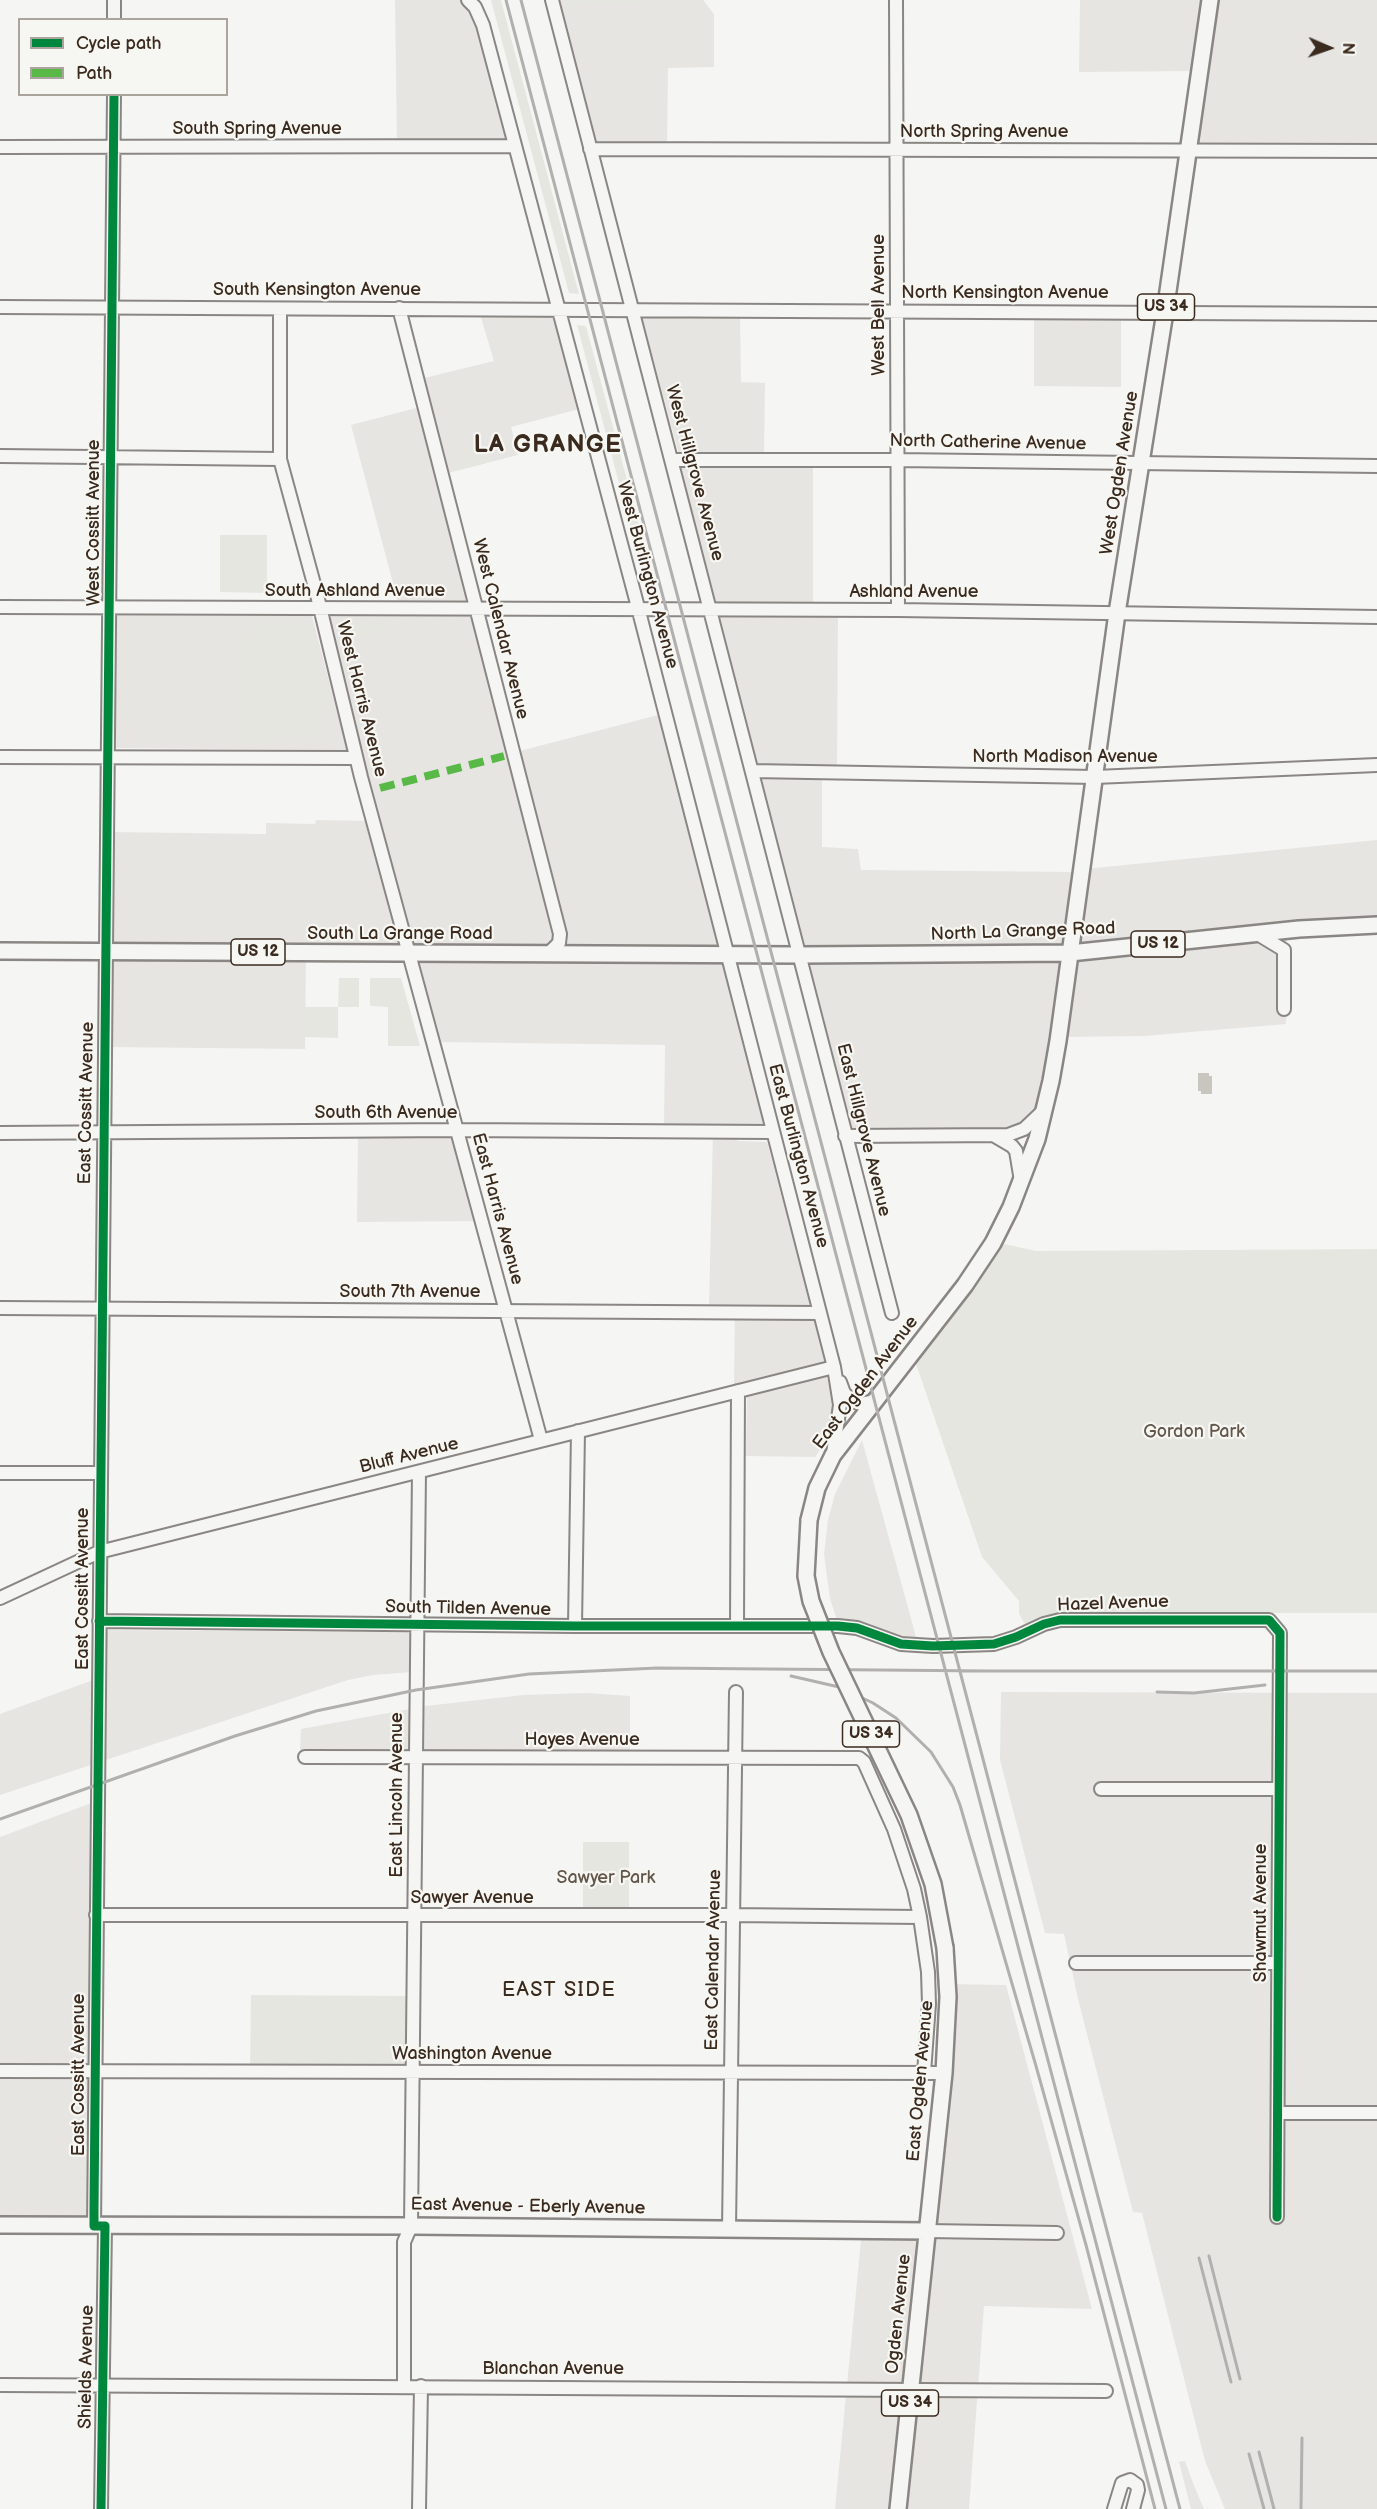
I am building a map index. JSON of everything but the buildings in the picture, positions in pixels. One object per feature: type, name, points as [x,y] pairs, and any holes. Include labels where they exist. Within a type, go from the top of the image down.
[{"type":"main road","name":"West Ogden Avenue","points":[[1070,953],[1117,613],[1165,312],[1210,0]]},
{"type":"main road","name":"US 12","points":[[1251,934],[1377,925]]},
{"type":"main road","name":"North La Grange Road","points":[[800,955],[1070,953],[1251,934]]},
{"type":"main road","name":"South La Grange Road","points":[[0,951],[800,955]]},
{"type":"main road","name":"East Ogden Avenue","points":[[927,2231],[945,2066],[947,1974],[940,1919],[933,1884],[909,1815],[831,1652],[811,1601],[806,1576],[808,1520],[817,1488],[833,1455],[943,1314],[983,1259],[1002,1226],[1022,1182],[1045,1109],[1056,1052],[1070,953]]},
{"type":"main road","name":"East Avenue - Eberly Avenue","points":[[0,2225],[927,2231]]},
{"type":"main road","name":"Ogden Avenue","points":[[898,2509],[927,2231]]},
{"type":"street","points":[[114,0],[114,18]]},
{"type":"street","name":"West Burlington Avenue","points":[[468,0],[475,7],[483,25],[639,610],[727,954]]},
{"type":"street","name":"West Hillgrove Avenue","points":[[552,0],[800,955]]},
{"type":"street","name":"West Bell Avenue","points":[[896,0],[898,610]]},
{"type":"street","name":"West Cossitt Avenue","points":[[105,952],[114,96]]},
{"type":"street","name":"South Spring Avenue","points":[[0,147],[514,146]]},
{"type":"street","name":"North Spring Avenue","points":[[590,149],[1377,151]]},
{"type":"street","name":"South Kensington Avenue","points":[[0,307],[633,310]]},
{"type":"street","name":"West Calendar Avenue","points":[[399,308],[560,934],[559,942],[548,954]]},
{"type":"street","name":"West Harris Avenue","points":[[280,309],[280,459],[320,609],[356,758],[411,953]]},
{"type":"street","name":"North Kensington Avenue","points":[[633,310],[1377,314]]},
{"type":"street","points":[[0,456],[280,459]]},
{"type":"street","name":"North Catherine Avenue","points":[[672,460],[1141,462],[1377,466]]},
{"type":"street","name":"South Ashland Avenue","points":[[0,607],[711,610]]},
{"type":"street","name":"Ashland Avenue","points":[[711,610],[1377,616]]},
{"type":"street","points":[[0,757],[356,758]]},
{"type":"street","name":"North Madison Avenue","points":[[752,771],[1095,777],[1377,765]]},
{"type":"street","points":[[1251,934],[1284,950],[1284,1009]]},
{"type":"street","name":"East Cossitt Avenue","points":[[99,2226],[95,2071],[105,952]]},
{"type":"street","name":"East Harris Avenue","points":[[411,953],[541,1440]]},
{"type":"street","name":"East Burlington Avenue","points":[[727,954],[834,1367],[840,1405],[833,1455]]},
{"type":"street","name":"East Hillgrove Avenue","points":[[800,955],[892,1313]]},
{"type":"street","points":[[845,1136],[993,1136],[1022,1130],[1045,1109]]},
{"type":"street","name":"South 6th Avenue","points":[[0,1133],[457,1130],[773,1132]]},
{"type":"street","points":[[993,1136],[1012,1146],[1016,1151],[1022,1182]]},
{"type":"street","name":"South 7th Avenue","points":[[0,1308],[820,1313]]},
{"type":"street","name":"East Burlington Avenue","points":[[834,1367],[844,1392],[852,1401],[861,1404],[874,1401]]},
{"type":"street","name":"Bluff Avenue","points":[[0,1598],[99,1552],[834,1367]]},
{"type":"street","points":[[737,1626],[738,1391]]},
{"type":"street","points":[[575,1626],[578,1431]]},
{"type":"street","name":"East Lincoln Avenue","points":[[404,2386],[404,2242],[411,2226],[419,1472]]},
{"type":"street","points":[[0,1473],[100,1473]]},
{"type":"street","name":"Hazel Avenue","points":[[838,1626],[857,1628],[900,1644],[933,1646],[994,1644],[1044,1624],[1069,1619],[1263,1619]]},
{"type":"street","name":"Shawmut Avenue","points":[[1263,1619],[1273,1622],[1280,1633],[1277,2217]]},
{"type":"street","name":"South Tilden Avenue","points":[[99,1621],[416,1625],[838,1626]]},
{"type":"street","name":"East Calendar Avenue","points":[[729,2229],[736,1692]]},
{"type":"street","name":"Hayes Avenue","points":[[305,1757],[859,1758],[864,1762],[894,1829],[914,1888],[920,1917]]},
{"type":"street","points":[[1101,1789],[1278,1789]]},
{"type":"street","name":"Sawyer Avenue","points":[[96,1915],[920,1917]]},
{"type":"street","points":[[920,1917],[928,1972],[929,2004],[924,2073]]},
{"type":"street","points":[[1076,1963],[1278,1963]]},
{"type":"street","name":"Washington Avenue","points":[[0,2071],[924,2073],[945,2066]]},
{"type":"street","points":[[1278,2113],[1377,2113]]},
{"type":"street","name":"Shields Avenue","points":[[99,2226],[102,2385],[101,2509]]},
{"type":"street","name":"East Avenue - Eberly Avenue","points":[[927,2231],[1057,2233]]},
{"type":"street","name":"Blanchan Avenue","points":[[0,2385],[1106,2391]]},
{"type":"street","points":[[419,2509],[421,2386]]},
{"type":"street","points":[[1114,2509],[1122,2483],[1131,2480],[1137,2485],[1138,2490],[1133,2509]]},
{"type":"shaded area","points":[[395,0],[465,0],[476,13],[512,145],[397,144]]},
{"type":"shaded area","points":[[559,0],[703,0],[714,14],[714,67],[668,68],[667,143],[595,142]]},
{"type":"shaded area","points":[[1080,0],[1205,0],[1195,71],[1079,72]]},
{"type":"shaded area","points":[[1212,0],[1377,0],[1377,148],[1192,147]]},
{"type":"shaded area","points":[[479,311],[556,312],[583,408],[511,427],[518,455],[444,474],[420,379],[494,361]]},
{"type":"shaded area","points":[[1034,313],[1121,314],[1121,387],[1034,386]]},
{"type":"shaded area","points":[[641,315],[740,315],[741,382],[765,383],[764,455],[679,454]]},
{"type":"shaded area","points":[[420,407],[472,606],[398,602],[351,425]]},
{"type":"shaded area","points":[[813,465],[813,603],[715,604],[678,466]]},
{"type":"shaded area","points":[[321,610],[474,612],[560,943],[548,953],[412,950]]},
{"type":"shaded area","points":[[838,612],[837,770],[755,769],[715,613]]},
{"type":"shaded area","points":[[115,615],[312,616],[347,750],[114,748]]},
{"type":"shaded area","points":[[662,714],[722,950],[567,950],[516,752]]},
{"type":"shaded area","points":[[760,775],[822,776],[822,847],[858,849],[861,870],[1079,872],[1065,951],[802,953]]},
{"type":"shaded area","points":[[316,820],[372,821],[407,951],[108,950],[110,832],[266,834],[266,823],[315,824]]},
{"type":"shaded area","points":[[1377,840],[1377,922],[1072,950],[1084,869]]},
{"type":"shaded area","points":[[1287,936],[1286,1024],[1144,1036],[1062,1037],[1072,956]]},
{"type":"shaded area","points":[[108,954],[306,955],[305,1049],[106,1047]]},
{"type":"shaded area","points":[[803,957],[1065,957],[1041,1110],[1008,1135],[848,1136]]},
{"type":"shaded area","points":[[415,958],[724,959],[769,1129],[664,1130],[665,1045],[437,1042]]},
{"type":"shaded area","points":[[1198,1073],[1209,1073],[1209,1076],[1212,1076],[1212,1094],[1201,1094],[1201,1091],[1198,1091]]},
{"type":"shaded area","points":[[358,1133],[455,1133],[480,1221],[357,1222]]},
{"type":"shaded area","points":[[713,1133],[737,1133],[737,1141],[767,1142],[836,1401],[834,1421],[828,1439],[815,1457],[746,1456],[747,1398],[734,1384],[735,1306],[709,1306]]},
{"type":"shaded area","points":[[862,1440],[918,1644],[867,1624],[837,1620],[830,1599],[824,1554],[828,1520],[835,1494]]},
{"type":"shaded area","points":[[105,1630],[412,1632],[412,1672],[373,1675],[348,1680],[0,1795],[0,1714],[104,1676]]},
{"type":"shaded area","points":[[1001,1692],[1377,1693],[1377,2509],[1225,2509],[1205,2461],[1142,2213],[1133,2212],[1078,1999],[1064,1934],[1045,1933],[1000,1760]]},
{"type":"shaded area","points":[[586,1693],[630,1696],[630,1752],[300,1750],[301,1729],[426,1706],[523,1695]]},
{"type":"shaded area","points":[[94,1802],[91,2229],[0,2229],[0,1837]]},
{"type":"shaded area","points":[[949,1984],[1006,1985],[1092,2309],[984,2306],[969,2509],[835,2509],[862,2230],[927,2230]]},
{"type":"shaded area","points":[[1185,2461],[1204,2509],[1191,2509],[1179,2462]]},
{"type":"green space","points":[[491,0],[501,0],[579,294],[569,293]]},
{"type":"green space","points":[[565,0],[646,0],[644,4],[566,5]]},
{"type":"green space","points":[[577,325],[586,326],[658,596],[649,596]]},
{"type":"green space","points":[[486,445],[490,462],[459,470],[454,454]]},
{"type":"green space","points":[[220,535],[267,535],[267,593],[220,592]]},
{"type":"green space","points":[[341,624],[392,624],[393,629],[346,641]]},
{"type":"green space","points":[[245,625],[309,625],[331,710],[324,712],[330,736],[280,736],[282,742],[242,743],[242,721],[233,721],[233,694],[237,694],[235,644],[245,644]]},
{"type":"green space","points":[[339,978],[359,978],[359,1007],[338,1007]]},
{"type":"green space","points":[[370,978],[401,978],[420,1046],[388,1046],[388,1007],[370,1006]]},
{"type":"green space","points":[[305,1007],[338,1007],[338,1038],[305,1037]]},
{"type":"green space","name":"Gordon Park","points":[[995,1242],[1036,1251],[1377,1249],[1377,1613],[1082,1613],[1056,1615],[1026,1626],[1019,1614],[1019,1601],[982,1557],[913,1355]]},
{"type":"green space","name":"Sawyer Park","points":[[583,1842],[629,1842],[629,1913],[583,1913]]},
{"type":"green space","points":[[251,1995],[412,1996],[411,2071],[250,2070]]},
{"type":"railway","points":[[506,0],[1166,2509]]},
{"type":"railway","points":[[521,0],[1180,2509]]},
{"type":"railway","points":[[0,1819],[235,1736],[316,1711],[416,1690],[529,1674],[657,1668],[1377,1671]]},
{"type":"railway","points":[[791,1676],[839,1687],[873,1703],[896,1718],[931,1752],[953,1787],[1036,2066],[1086,2245],[1155,2509]]},
{"type":"railway","points":[[1157,1692],[1194,1693],[1265,1685]]},
{"type":"railway","points":[[1209,2256],[1240,2379]]},
{"type":"railway","points":[[1199,2258],[1231,2382]]},
{"type":"railway","points":[[1301,2509],[1302,2438]]},
{"type":"railway","points":[[1259,2452],[1274,2509]]},
{"type":"railway","points":[[1249,2454],[1264,2509]]},
{"type":"marked path","points":[[380,788],[504,756]]},
{"type":"cycle path","points":[[101,2509],[105,2226],[94,2226],[94,2208],[114,96]]},
{"type":"cycle path","points":[[99,1621],[838,1626],[857,1628],[901,1644],[933,1646],[994,1644],[1060,1620],[1269,1620],[1280,1633],[1277,2217]]},
{"type":"district","name":"LA GRANGE","points":[[548,446]]},
{"type":"district","name":"EAST SIDE","points":[[559,1991]]}]
